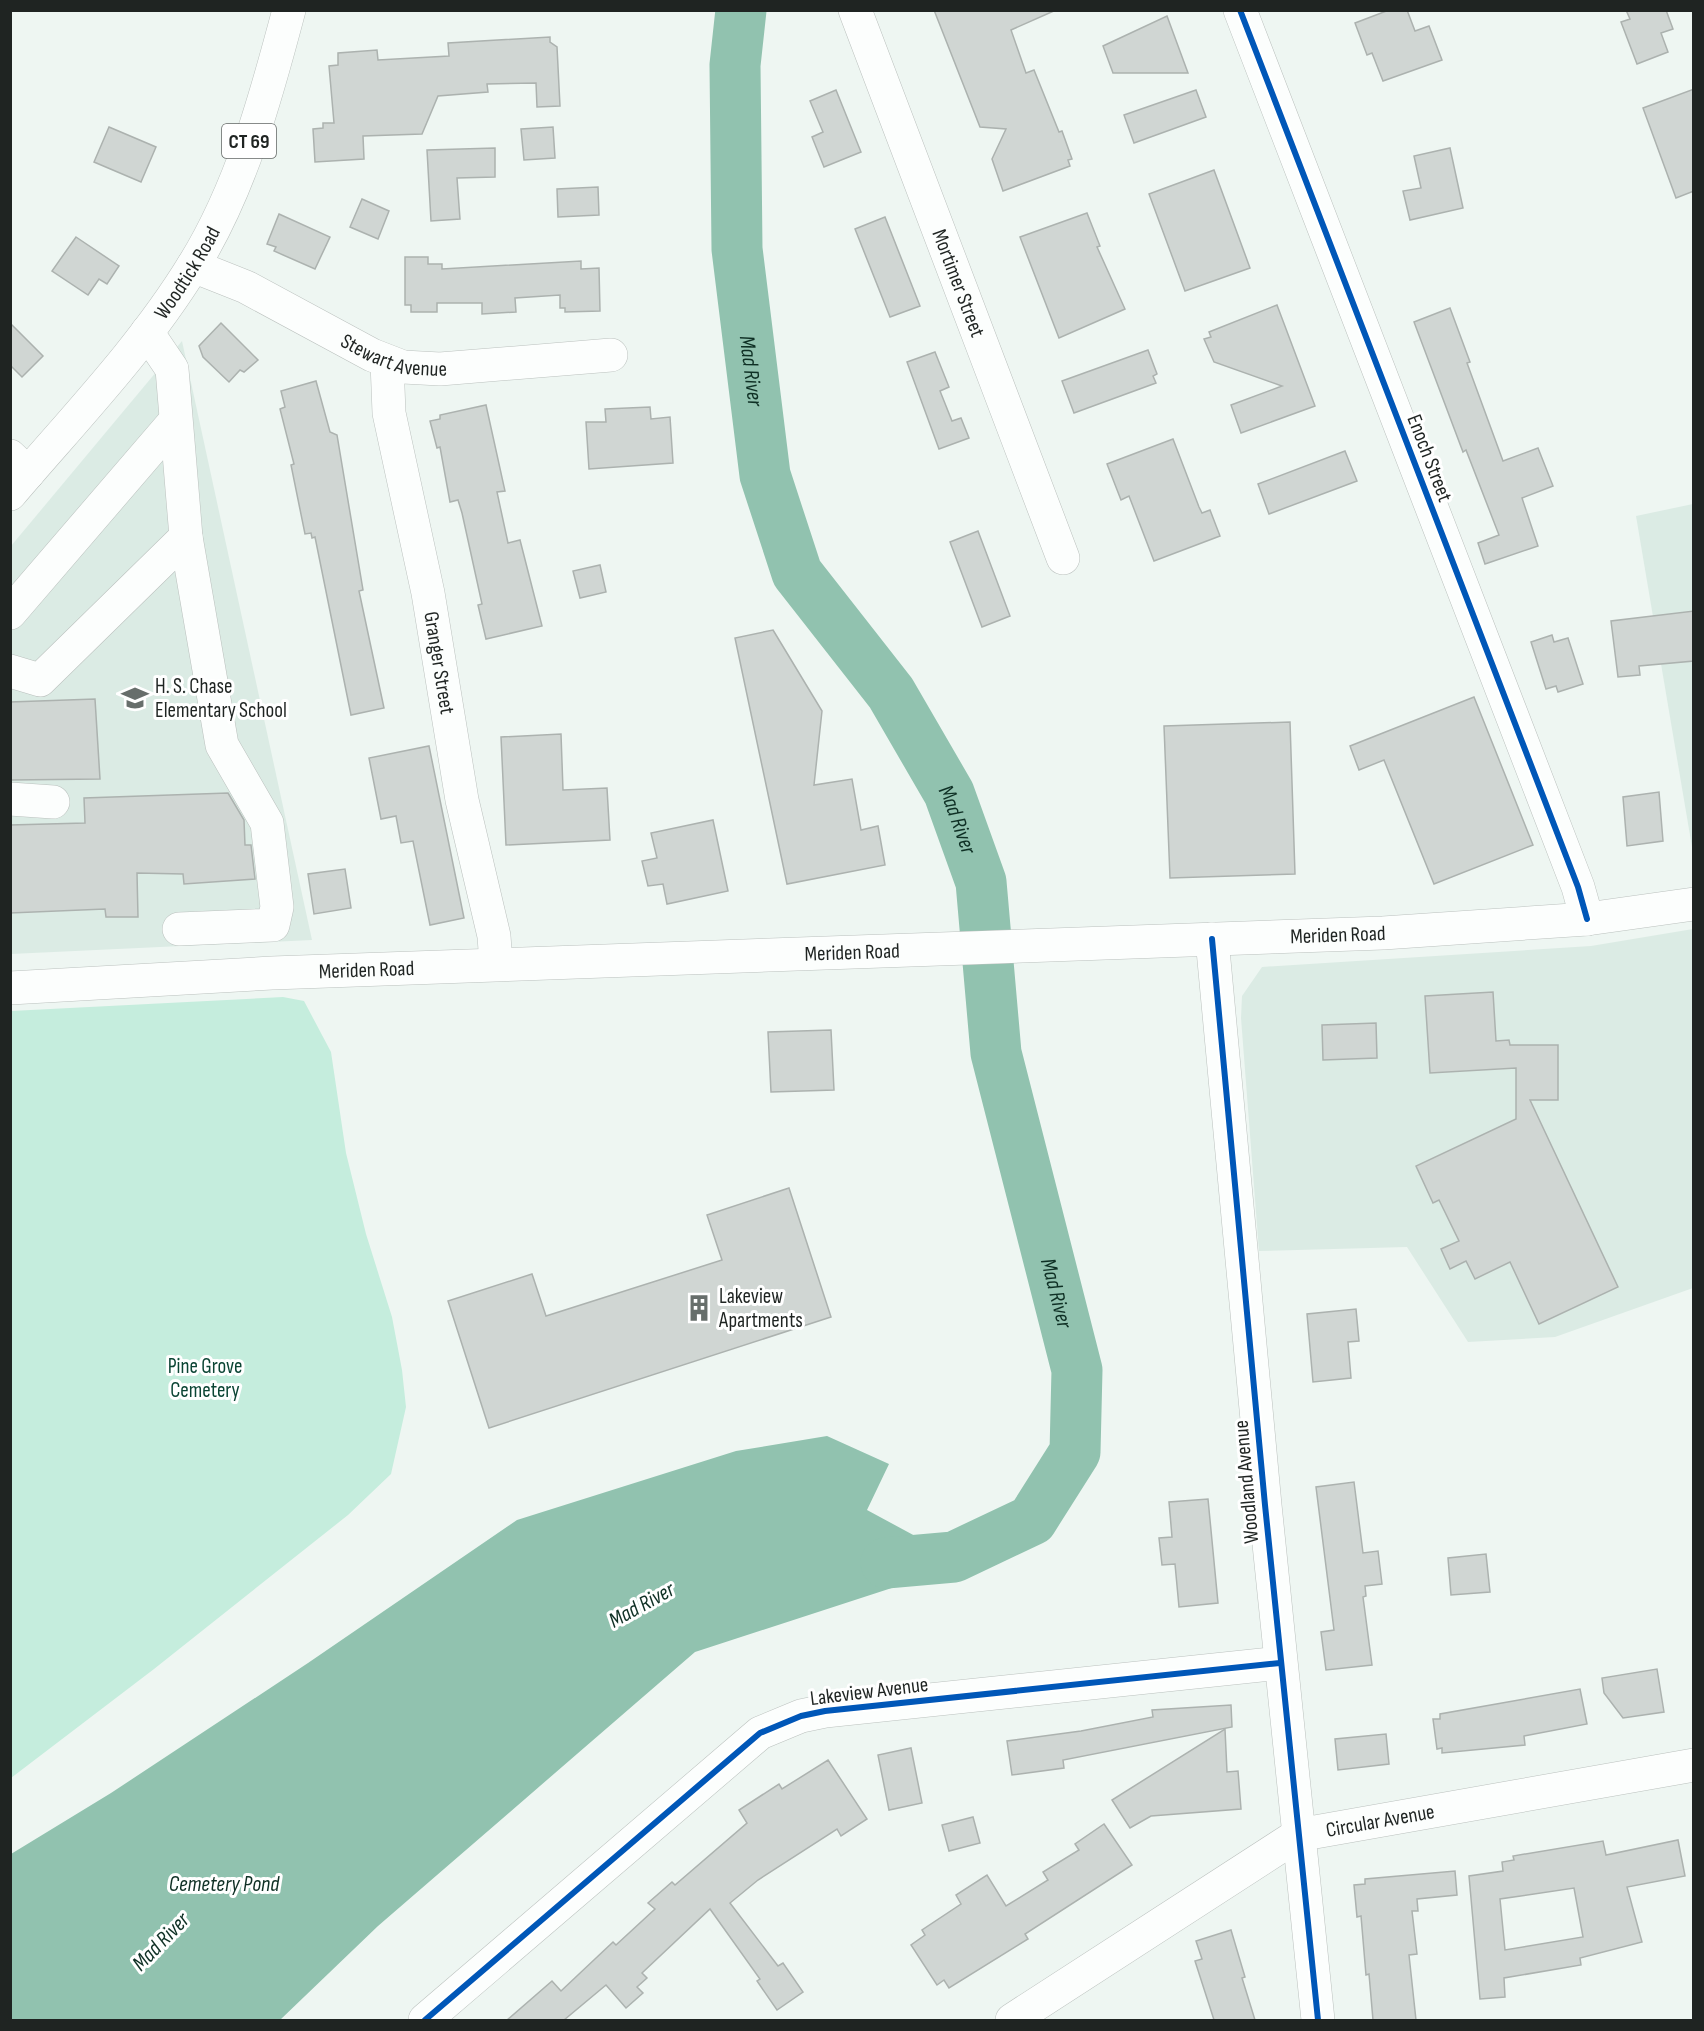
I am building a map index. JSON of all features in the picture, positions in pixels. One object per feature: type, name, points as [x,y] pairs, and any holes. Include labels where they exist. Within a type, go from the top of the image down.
[{"type":"street","name":"Woodtick Road","points":[[16,474],[147,332],[193,266],[238,174],[289,10]]},
{"type":"street","name":"Mortimer Street","points":[[855,10],[1063,558]]},
{"type":"street","name":"Enoch Street","points":[[1240,10],[1578,887],[1587,919]]},
{"type":"street","name":"Stewart Avenue","points":[[193,266],[246,287],[387,362],[403,367],[440,369],[611,355]]},
{"type":"street","points":[[147,332],[172,369],[186,537],[222,745],[267,823],[277,907],[273,925],[179,929]]},
{"type":"street","name":"Granger Street","points":[[387,362],[389,413],[428,593],[460,789],[492,928],[496,964]]},
{"type":"street","points":[[10,613],[175,421]]},
{"type":"street","points":[[10,671],[40,680],[186,537]]},
{"type":"street","points":[[10,799],[53,802]]},
{"type":"street","name":"Meriden Road","points":[[10,988],[496,964],[1436,930],[1587,919],[1694,904]]},
{"type":"street","name":"Woodland Avenue","points":[[1212,939],[1280,1662],[1318,2020]]},
{"type":"street","name":"Lakeview Avenue","points":[[425,2020],[760,1733],[776,1725],[825,1711],[1280,1662]]},
{"type":"street","name":"Circular Avenue","points":[[1012,2020],[1298,1835],[1694,1764]]},
{"type":"shaded area","name":"H. S. Chase Elementary School","points":[[182,341],[312,940],[11,954],[11,546]]},
{"type":"shaded area","points":[[1693,504],[1693,853],[1636,516]]},
{"type":"shaded area","points":[[1693,929],[1693,1288],[1555,1337],[1468,1342],[1407,1247],[1259,1251],[1241,1018],[1242,996],[1262,967],[1591,946]]},
{"type":"green space","name":"Pine Grove Cemetery","points":[[283,997],[304,1001],[331,1052],[346,1153],[366,1234],[392,1317],[406,1407],[391,1474],[348,1515],[154,1669],[11,1778],[11,1011]]},
{"type":"water","name":"Cemetery Pond","points":[[827,1436],[889,1464],[867,1510],[954,1557],[947,1570],[695,1652],[378,1926],[280,2020],[11,2020],[11,1854],[111,1793],[308,1663],[517,1520],[736,1451]]},
{"type":"building","points":[[934,10],[1056,10],[1011,30],[1026,73],[1034,70],[1059,132],[1062,131],[1072,159],[1068,160],[1070,166],[1003,191],[992,159],[1006,129],[980,127]]},
{"type":"building","points":[[1389,10],[1407,10],[1415,31],[1429,26],[1442,60],[1383,81],[1372,53],[1367,55],[1355,23]]},
{"type":"building","points":[[1626,10],[1666,10],[1673,29],[1661,33],[1668,52],[1637,64],[1621,22],[1630,19]]},
{"type":"building","points":[[1167,16],[1188,73],[1113,73],[1103,46]]},
{"type":"building","points":[[550,37],[550,42],[557,47],[560,106],[537,107],[536,83],[487,84],[488,92],[438,96],[422,134],[363,136],[364,159],[315,162],[313,129],[323,128],[323,123],[334,123],[329,66],[338,65],[338,53],[377,50],[378,60],[449,56],[448,43]]},
{"type":"building","points":[[1694,89],[1694,191],[1676,198],[1643,108]]},
{"type":"building","points":[[836,90],[861,152],[824,167],[812,137],[823,132],[810,101]]},
{"type":"building","points":[[1196,90],[1206,117],[1134,143],[1124,115]]},
{"type":"building","points":[[109,127],[156,147],[141,182],[94,162]]},
{"type":"building","points":[[553,127],[555,158],[524,160],[521,129]]},
{"type":"building","points":[[495,148],[495,177],[457,178],[460,219],[431,221],[427,150]]},
{"type":"building","points":[[1450,148],[1463,208],[1410,220],[1403,191],[1421,188],[1414,156]]},
{"type":"building","points":[[1214,170],[1250,268],[1185,291],[1149,194]]},
{"type":"building","points":[[598,187],[599,215],[558,217],[557,189]]},
{"type":"building","points":[[362,199],[389,211],[378,239],[350,227]]},
{"type":"building","points":[[1087,213],[1100,246],[1097,247],[1125,309],[1059,338],[1020,237]]},
{"type":"building","points":[[279,214],[330,237],[315,269],[274,251],[276,247],[267,244]]},
{"type":"building","points":[[885,217],[920,306],[890,317],[855,229]]},
{"type":"building","points":[[76,237],[119,266],[107,284],[99,279],[88,295],[52,271]]},
{"type":"building","points":[[405,257],[428,257],[428,264],[442,264],[442,269],[581,261],[581,269],[599,268],[600,311],[565,312],[565,308],[560,308],[560,295],[515,298],[516,312],[482,314],[482,303],[437,303],[437,312],[411,312],[411,305],[405,305]]},
{"type":"building","points":[[1277,305],[1315,406],[1241,433],[1231,405],[1282,386],[1214,362],[1204,339],[1211,337],[1209,332]]},
{"type":"building","points":[[1450,308],[1470,362],[1467,363],[1503,461],[1538,448],[1553,486],[1522,498],[1538,546],[1485,564],[1478,543],[1499,535],[1466,450],[1463,452],[1414,322]]},
{"type":"building","points":[[10,323],[43,356],[22,377],[10,365]]},
{"type":"building","points":[[221,323],[258,360],[244,372],[240,370],[229,382],[203,357],[199,346]]},
{"type":"building","points":[[1148,350],[1157,374],[1153,376],[1156,383],[1074,413],[1062,381]]},
{"type":"building","points":[[935,352],[949,387],[940,391],[952,421],[961,418],[969,438],[939,449],[907,362]]},
{"type":"building","points":[[316,381],[330,432],[337,435],[363,590],[359,591],[384,708],[351,715],[315,537],[312,538],[311,533],[305,534],[291,465],[294,464],[280,409],[285,407],[281,391]]},
{"type":"building","points":[[486,405],[505,491],[497,492],[508,543],[520,540],[542,626],[486,639],[478,605],[482,604],[462,513],[458,500],[450,502],[440,447],[437,448],[430,421],[440,419],[440,415]]},
{"type":"building","points":[[650,407],[651,419],[670,417],[673,463],[589,469],[586,422],[606,422],[605,409]]},
{"type":"building","points":[[1173,439],[1199,507],[1202,513],[1210,510],[1220,536],[1154,561],[1129,496],[1121,500],[1107,464]]},
{"type":"building","points":[[1345,451],[1357,481],[1269,514],[1258,484]]},
{"type":"building","points":[[978,531],[1010,616],[982,627],[950,542]]},
{"type":"building","points":[[600,565],[606,592],[580,598],[573,571]]},
{"type":"building","points":[[1694,611],[1694,661],[1639,666],[1640,675],[1618,677],[1611,621]]},
{"type":"building","points":[[773,630],[822,711],[814,785],[852,779],[861,830],[878,826],[885,865],[787,884],[735,638]]},
{"type":"building","points":[[1552,635],[1554,642],[1568,638],[1583,684],[1558,692],[1556,686],[1546,689],[1531,642]]},
{"type":"building","points":[[1474,697],[1533,845],[1434,884],[1384,760],[1359,770],[1350,746]]},
{"type":"building","points":[[95,699],[100,779],[10,780],[10,702]]},
{"type":"building","points":[[1290,722],[1295,874],[1170,878],[1164,726]]},
{"type":"building","points":[[561,734],[563,790],[607,788],[610,840],[506,845],[501,737]]},
{"type":"building","points":[[429,746],[464,918],[430,925],[413,841],[401,843],[396,816],[381,819],[369,758]]},
{"type":"building","points":[[1659,792],[1663,841],[1627,846],[1623,797]]},
{"type":"building","points":[[228,793],[244,820],[245,845],[251,845],[255,879],[184,884],[183,874],[137,873],[138,917],[106,917],[105,909],[10,913],[10,825],[85,823],[84,798]]},
{"type":"building","points":[[713,820],[728,891],[667,904],[663,884],[648,886],[642,861],[657,858],[651,833]]},
{"type":"building","points":[[345,869],[351,908],[314,914],[308,874]]},
{"type":"building","points":[[1493,992],[1496,1041],[1509,1040],[1510,1045],[1558,1045],[1558,1100],[1530,1100],[1618,1287],[1539,1324],[1510,1262],[1475,1279],[1466,1261],[1450,1269],[1441,1249],[1459,1241],[1439,1200],[1433,1203],[1416,1166],[1516,1119],[1516,1068],[1430,1073],[1425,996]]},
{"type":"building","points":[[1376,1023],[1377,1058],[1323,1060],[1322,1025]]},
{"type":"building","points":[[831,1030],[834,1090],[771,1092],[768,1032]]},
{"type":"building","name":"Lakeview Apartments","points":[[789,1188],[831,1317],[489,1428],[448,1301],[532,1274],[546,1316],[722,1260],[707,1215]]},
{"type":"building","points":[[1356,1309],[1359,1341],[1348,1342],[1351,1378],[1313,1382],[1307,1314]]},
{"type":"building","points":[[1354,1482],[1363,1553],[1378,1551],[1382,1584],[1365,1586],[1366,1596],[1363,1597],[1372,1665],[1326,1670],[1321,1632],[1334,1630],[1316,1487]]},
{"type":"building","points":[[1208,1499],[1218,1603],[1179,1607],[1175,1564],[1162,1565],[1159,1538],[1172,1537],[1169,1502]]},
{"type":"building","points":[[1486,1554],[1490,1592],[1451,1595],[1448,1558]]},
{"type":"building","points":[[1657,1669],[1664,1712],[1623,1718],[1604,1693],[1602,1678]]},
{"type":"building","points":[[1580,1689],[1587,1724],[1524,1736],[1525,1745],[1442,1753],[1442,1748],[1437,1749],[1433,1719],[1440,1719],[1440,1714]]},
{"type":"building","points":[[1231,1705],[1232,1727],[1063,1760],[1064,1768],[1012,1775],[1007,1741],[1081,1731],[1153,1717],[1152,1710]]},
{"type":"building","points":[[1225,1729],[1227,1772],[1238,1771],[1241,1809],[1151,1816],[1130,1828],[1112,1800]]},
{"type":"building","points":[[1386,1734],[1389,1764],[1338,1770],[1335,1739]]},
{"type":"building","points":[[911,1748],[922,1803],[889,1810],[878,1755]]},
{"type":"building","points":[[828,1760],[867,1819],[841,1836],[837,1829],[758,1880],[730,1903],[778,1966],[783,1963],[803,1992],[777,2010],[757,1981],[760,1979],[710,1909],[642,1973],[647,1978],[637,1987],[643,1993],[626,2008],[606,1985],[564,2020],[507,2020],[552,1981],[561,1991],[613,1942],[616,1945],[655,1909],[648,1903],[672,1882],[675,1885],[747,1823],[739,1810],[779,1784],[782,1789]]},
{"type":"building","points":[[973,1817],[980,1843],[949,1851],[942,1825]]},
{"type":"building","points":[[1104,1824],[1132,1865],[1025,1934],[1028,1939],[949,1988],[944,1980],[937,1985],[911,1945],[925,1935],[922,1930],[961,1904],[956,1895],[987,1875],[1006,1906],[1048,1880],[1043,1872],[1079,1850],[1075,1844]]},
{"type":"building","points":[[1678,1840],[1685,1876],[1627,1887],[1642,1942],[1580,1958],[1581,1965],[1504,1978],[1505,1997],[1480,1999],[1469,1876],[1503,1871],[1502,1862],[1514,1860],[1513,1856],[1603,1841],[1606,1855]],"holes":[[[1574,1888],[1583,1937],[1505,1950],[1500,1899]]]},
{"type":"building","points":[[1455,1871],[1457,1895],[1417,1899],[1418,1911],[1412,1911],[1417,1954],[1409,1955],[1416,2020],[1373,2020],[1361,1916],[1357,1917],[1354,1885],[1365,1884],[1365,1879]]},
{"type":"building","points":[[1231,1930],[1255,2020],[1214,2020],[1195,1961],[1202,1959],[1196,1941]]},
{"type":"waterway","name":"Mad River","points":[[741,10],[735,65],[737,249],[765,475],[797,573],[891,693],[949,793],[981,882],[996,1053],[1077,1370],[1075,1452],[1032,1520],[954,1557],[886,1563]]},
{"type":"cycle path","points":[[1240,10],[1578,887],[1587,919]]},
{"type":"cycle path","points":[[1212,939],[1265,1505],[1318,2020]]},
{"type":"cycle path","points":[[425,2020],[760,1733],[801,1716],[825,1711],[1280,1663]]},
{"type":"place","name":"H. S. Chase Elementary School","points":[[135,698]]},
{"type":"place","name":"Lakeview Apartments","points":[[699,1308]]}]
